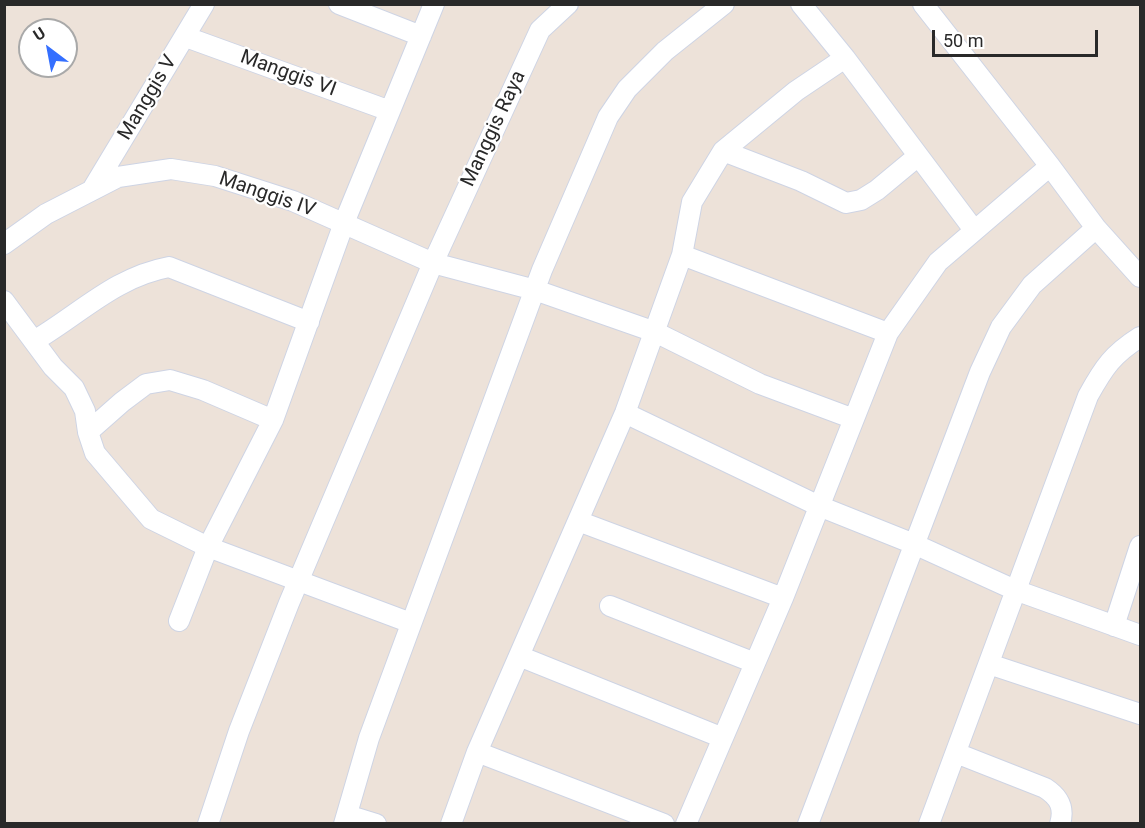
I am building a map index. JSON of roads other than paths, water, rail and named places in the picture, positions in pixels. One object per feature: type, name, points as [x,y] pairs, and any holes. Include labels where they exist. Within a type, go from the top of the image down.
[{"type":"street","name":"Manggis V","points":[[91,191],[204,4]]},
{"type":"street","points":[[339,4],[421,36]]},
{"type":"street","points":[[179,621],[208,548],[273,420],[344,223],[434,4]]},
{"type":"street","name":"Manggis Raya","points":[[208,824],[239,731],[299,581],[433,263],[540,30],[568,4]]},
{"type":"street","points":[[376,824],[345,819],[369,738],[535,290],[608,117],[627,89],[665,51],[724,4]]},
{"type":"street","points":[[801,4],[845,58],[974,230]]},
{"type":"street","points":[[923,4],[1096,228],[1140,278]]},
{"type":"street","name":"Manggis VI","points":[[186,37],[390,111]]},
{"type":"street","points":[[451,824],[477,752],[625,413],[682,255],[692,202],[723,151],[796,91],[845,58]]},
{"type":"street","points":[[723,151],[801,181],[846,203],[861,200],[918,156]]},
{"type":"street","points":[[686,824],[783,598],[888,333],[938,262],[1050,166]]},
{"type":"street","name":"Manggis IV","points":[[4,244],[46,214],[118,177],[171,169],[214,176],[293,201],[433,263],[535,290],[655,332],[760,384],[854,419]]},
{"type":"street","points":[[808,824],[980,372],[1001,327],[1032,285],[1096,228]]},
{"type":"street","points":[[682,255],[888,333]]},
{"type":"street","points":[[34,341],[117,284],[147,271],[169,267],[309,322]]},
{"type":"street","points":[[4,301],[53,367],[74,388],[85,411],[88,432],[95,453],[151,519],[208,548],[411,623]]},
{"type":"street","points":[[930,824],[1015,590],[1089,396],[1109,362],[1121,349],[1140,337]]},
{"type":"street","points":[[88,432],[146,384],[170,380],[203,390],[273,420]]},
{"type":"street","points":[[625,413],[819,506],[914,544],[1015,590],[1140,634]]},
{"type":"street","points":[[578,521],[783,598]]},
{"type":"street","points":[[1114,626],[1140,546]]},
{"type":"street","points":[[610,606],[755,663]]},
{"type":"street","points":[[519,656],[723,738]]},
{"type":"street","points":[[989,664],[1140,714]]},
{"type":"street","points":[[477,752],[664,824]]},
{"type":"street","points":[[956,753],[1045,788],[1061,803],[1060,824]]}]
